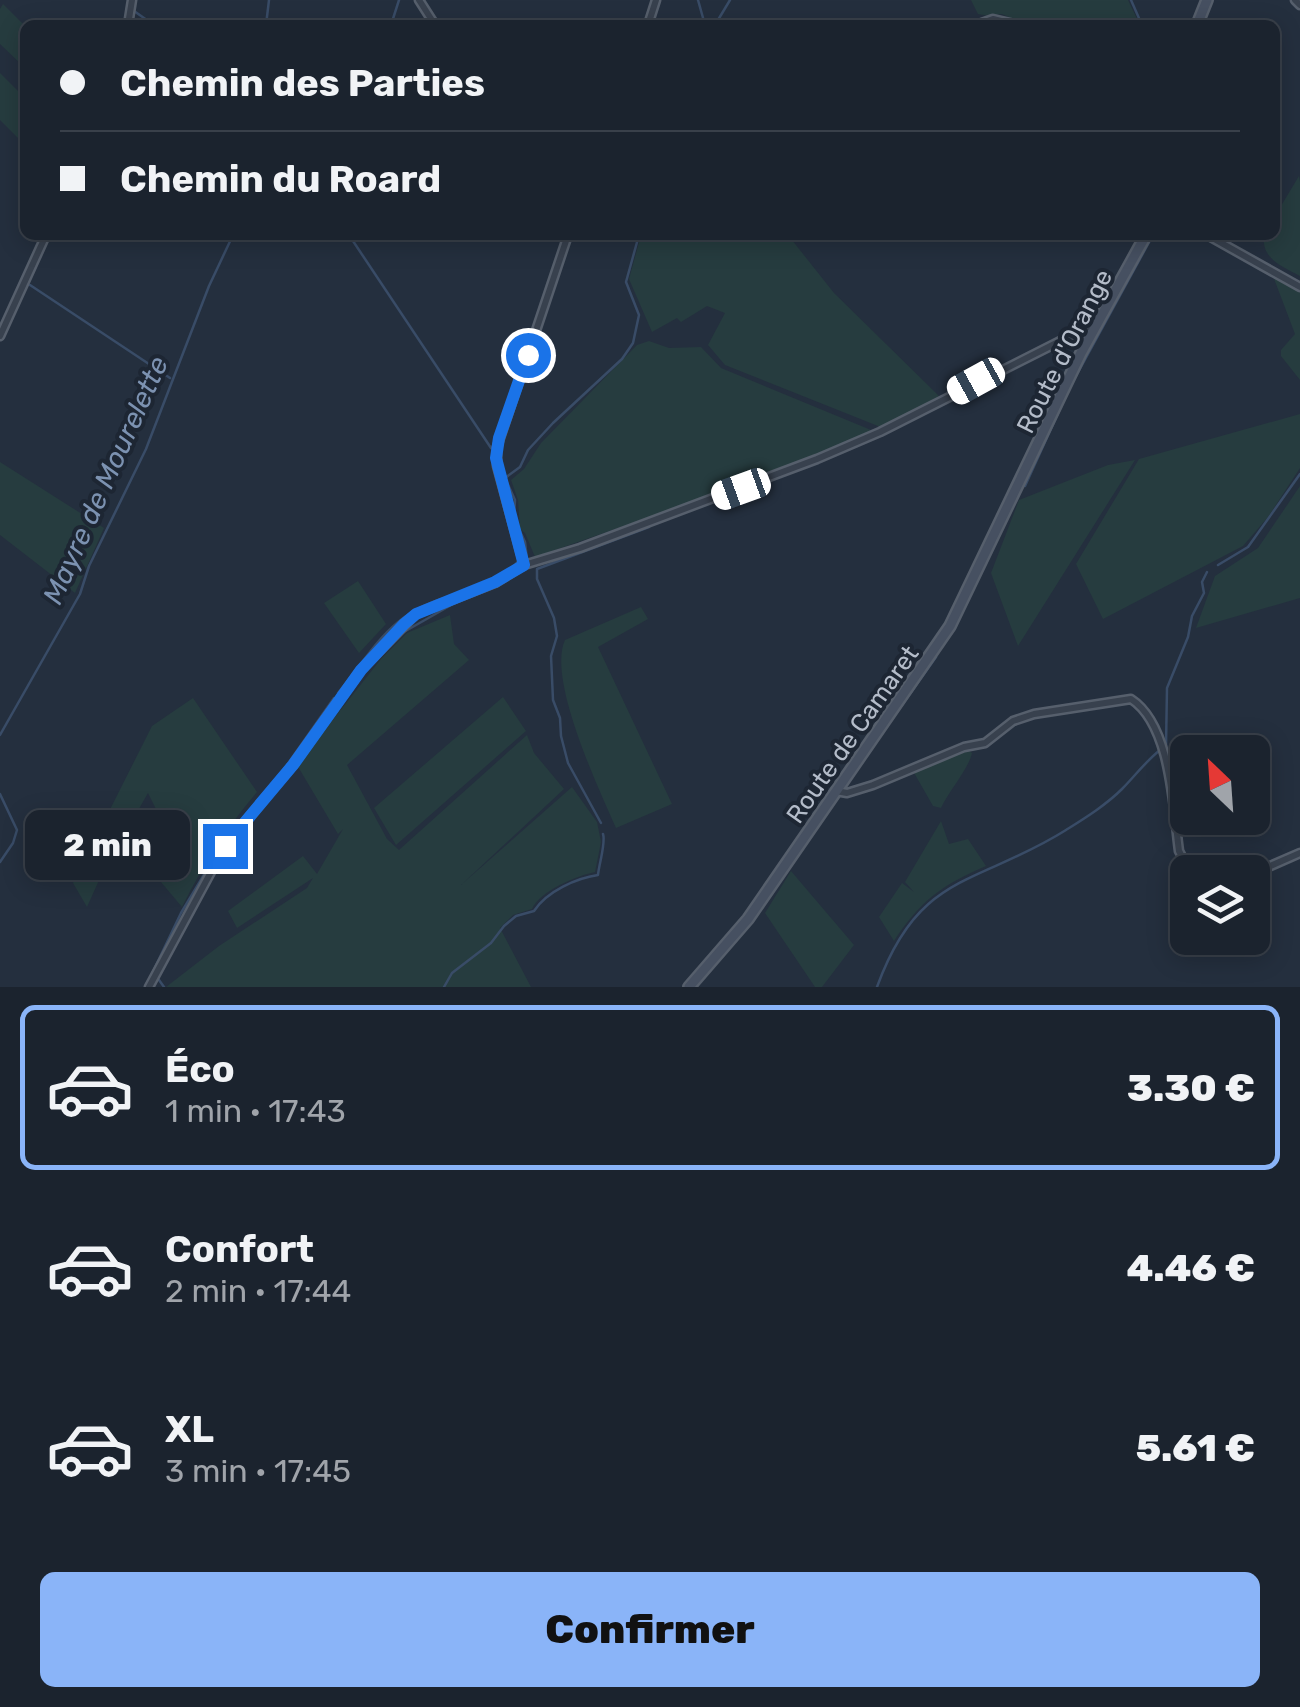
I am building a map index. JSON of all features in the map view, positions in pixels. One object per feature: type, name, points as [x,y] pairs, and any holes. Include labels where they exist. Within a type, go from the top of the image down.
[{"type":"main road","name":"Route d'Orange","points":[[1019,486],[1096,323],[1143,240]]},
{"type":"main road","name":"Route de Camaret","points":[[689,987],[736,936],[950,626],[1019,486]]},
{"type":"street","points":[[0,336],[44,240]]},
{"type":"street","points":[[524,565],[497,466],[497,447],[566,240]]},
{"type":"street","points":[[1216,240],[1300,287]]},
{"type":"street","points":[[149,987],[225,846],[293,765],[361,670],[416,614],[495,582],[524,565],[580,548],[817,459],[880,432],[1096,323]]},
{"type":"street","points":[[836,790],[847,793],[964,747],[985,743],[1013,721],[1034,714],[1131,698],[1144,710],[1164,746],[1181,855]]},
{"type":"street","points":[[1270,866],[1300,853]]},
{"type":"green space","points":[[971,0],[1128,0],[1138,20],[1015,20],[1002,14],[978,14]]},
{"type":"green space","points":[[3,4],[20,21],[20,63],[0,44]]},
{"type":"green space","points":[[0,73],[20,93],[20,140],[0,120]]},
{"type":"green space","points":[[1299,176],[1300,276],[1274,261],[1266,250],[1264,240],[1280,240],[1280,208]]},
{"type":"green space","points":[[640,240],[792,240],[834,293],[939,396],[883,428],[725,365],[708,345],[725,313],[707,306],[681,322],[677,318],[652,332],[629,279]]},
{"type":"green space","points":[[1273,276],[1300,292],[1300,380],[1281,356],[1281,350],[1295,334]]},
{"type":"green space","points":[[649,341],[669,348],[701,347],[721,368],[871,430],[865,436],[770,475],[535,557],[520,529],[518,500],[511,480],[524,469],[541,443],[637,345]]},
{"type":"green space","points":[[1300,414],[1300,468],[1268,517],[1243,546],[1103,619],[1076,564],[1139,459]]},
{"type":"green space","points":[[1135,460],[1018,646],[991,573],[1019,500],[1108,465]]},
{"type":"green space","points":[[0,462],[104,528],[75,593],[0,535]]},
{"type":"green space","points":[[1300,486],[1300,598],[1196,628],[1215,576],[1258,548]]},
{"type":"green space","points":[[358,581],[386,624],[359,653],[324,603]]},
{"type":"green space","points":[[641,607],[648,619],[598,647],[672,804],[616,828],[568,706],[561,658],[565,640]]},
{"type":"green space","points":[[450,615],[454,644],[469,660],[347,765],[387,839],[399,850],[527,735],[534,753],[564,789],[461,885],[572,787],[597,822],[601,842],[595,872],[550,890],[532,909],[513,915],[500,928],[531,987],[166,987],[219,946],[307,888],[313,878],[237,928],[228,911],[303,856],[317,874],[343,829],[338,834],[297,765],[381,659],[407,633]]},
{"type":"green space","points":[[503,697],[526,731],[396,845],[374,808]]},
{"type":"green space","points":[[193,698],[257,792],[216,847],[182,907],[145,863],[167,831],[148,793],[118,838],[87,907],[73,883],[152,726]]},
{"type":"green space","points":[[966,749],[972,753],[963,773],[941,808],[933,806],[913,771]]},
{"type":"green space","points":[[941,821],[949,844],[968,839],[986,866],[934,895],[894,941],[879,917],[902,883],[914,892],[905,882]]},
{"type":"green space","points":[[791,871],[854,945],[822,987],[815,987],[765,913]]},
{"type":"waterway","name":"Mayre de Mourelette","points":[[267,20],[269,0]]},
{"type":"waterway","points":[[393,20],[399,0]]},
{"type":"waterway","points":[[698,0],[704,20]]},
{"type":"waterway","points":[[718,20],[730,0]]},
{"type":"waterway","points":[[1131,0],[1140,20]]},
{"type":"waterway","points":[[1204,20],[1212,0]]},
{"type":"waterway","points":[[134,7],[147,20]]},
{"type":"waterway","name":"Mayre de Mourelette","points":[[0,735],[80,594],[89,566],[146,449],[231,240]]},
{"type":"waterway","points":[[352,240],[491,448]]},
{"type":"waterway","points":[[527,560],[525,542],[514,518],[515,500],[505,478],[520,467],[528,450],[622,359],[633,343],[639,315],[626,282],[638,240]]},
{"type":"waterway","points":[[1025,486],[1070,387],[1150,240]]},
{"type":"waterway","points":[[1094,318],[1114,283]]},
{"type":"waterway","points":[[30,285],[170,378]]},
{"type":"waterway","points":[[1218,565],[1248,547],[1300,474]]},
{"type":"waterway","points":[[601,823],[568,763],[561,736],[553,700],[551,656],[557,636],[537,569],[649,527]]},
{"type":"waterway","points":[[509,572],[520,559]]},
{"type":"waterway","points":[[455,603],[526,569]]},
{"type":"waterway","points":[[1166,746],[1167,688],[1204,593],[1202,582],[1207,572]]},
{"type":"waterway","points":[[338,693],[400,620],[456,595]]},
{"type":"waterway","points":[[402,633],[453,604]]},
{"type":"waterway","points":[[844,787],[936,657]]},
{"type":"waterway","points":[[149,980],[181,913],[226,838],[282,772],[334,698]]},
{"type":"waterway","points":[[877,987],[894,949],[912,921],[932,901],[1088,816],[1116,795],[1160,750]]},
{"type":"waterway","points":[[742,919],[834,786]]},
{"type":"waterway","name":"Mayre de Mourelette","points":[[0,794],[17,830],[0,862]]},
{"type":"waterway","points":[[444,987],[452,973],[491,943],[516,916],[534,911],[563,887],[598,875],[603,834]]},
{"type":"waterway","points":[[695,987],[753,920]]},
{"type":"waterway","points":[[159,980],[164,987]]},
{"type":"route","points":[[225,846],[293,765],[361,670],[404,624],[416,614],[495,582],[524,565],[496,458],[499,438],[528,355]]}]
